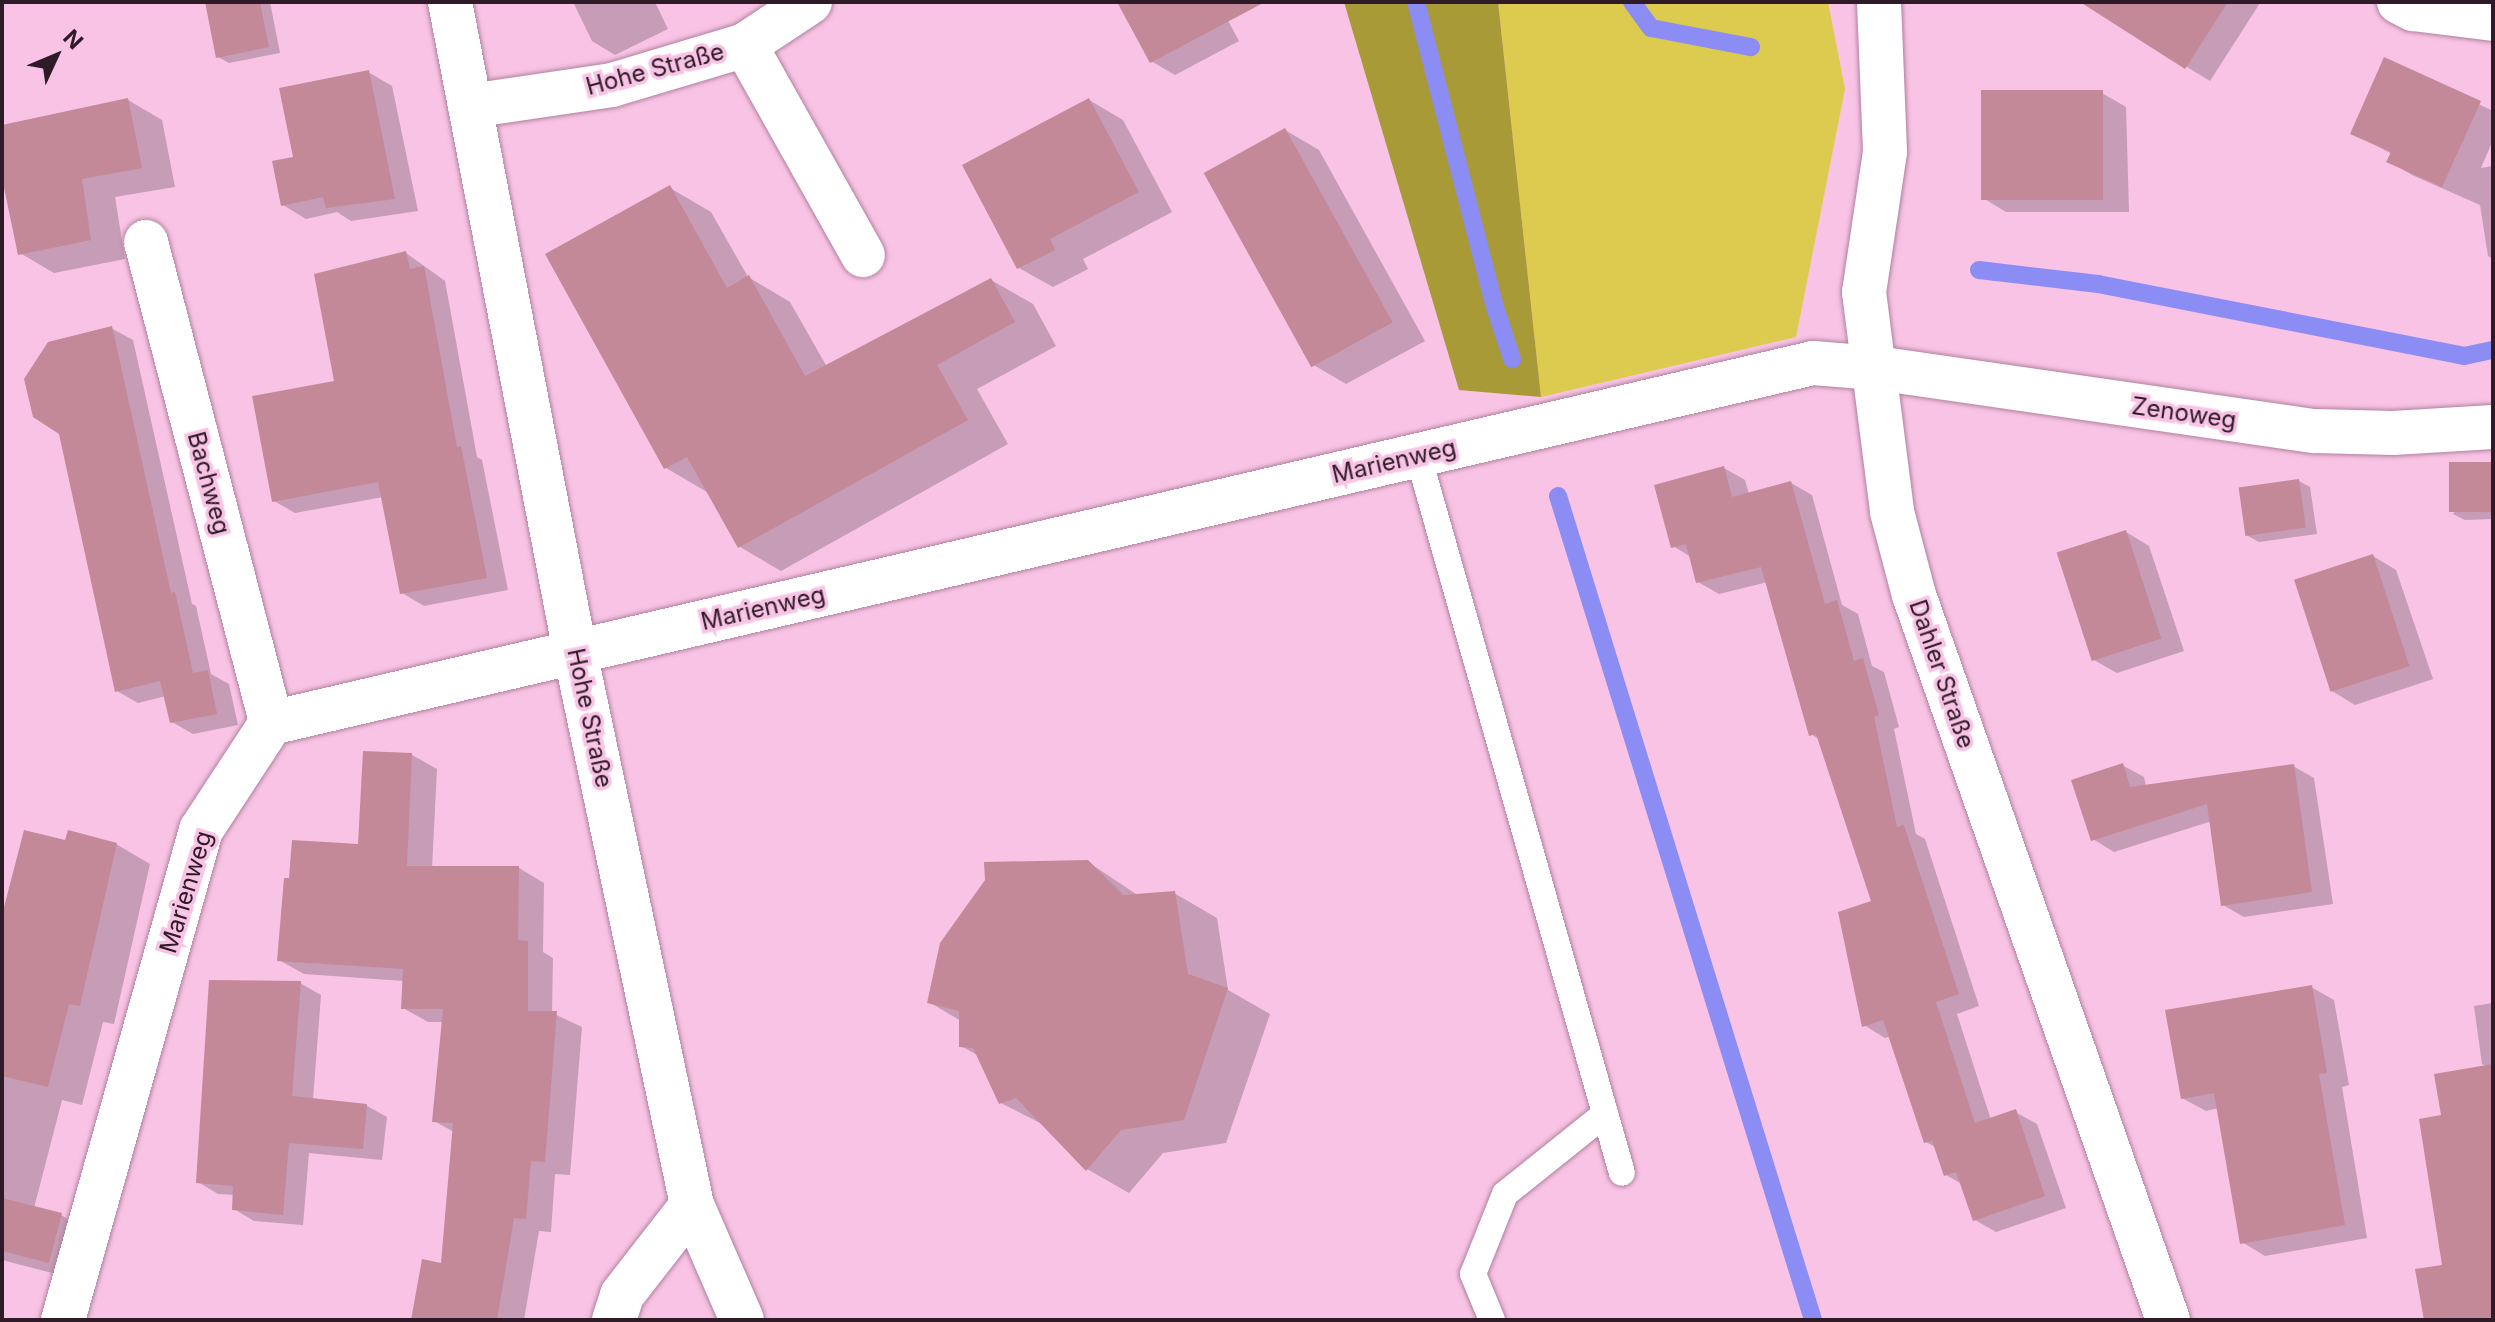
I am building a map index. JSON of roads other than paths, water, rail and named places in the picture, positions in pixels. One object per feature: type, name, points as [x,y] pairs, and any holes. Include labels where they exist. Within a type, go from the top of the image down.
[{"type":"street","name":"Hohe Straße","points":[[450,2],[575,652],[692,1205],[742,1320]]},
{"type":"street","name":"Hohe Straße","points":[[470,106],[612,85],[745,45],[810,2]]},
{"type":"street","name":"Dahler Straße","points":[[1879,2],[1885,152],[1864,292],[1892,512],[1914,595],[2168,1320]]},
{"type":"street","points":[[2399,2],[2413,9],[2493,19]]},
{"type":"street","name":"Hohe Straße","points":[[745,45],[863,255]]},
{"type":"street","name":"Bachweg","points":[[146,242],[271,723]]},
{"type":"street","name":"Marienweg","points":[[63,1320],[201,830],[271,723],[1813,363],[1876,368]]},
{"type":"street","name":"Zenoweg","points":[[1876,368],[2315,431],[2393,433],[2493,427]]},
{"type":"street","points":[[614,1320],[622,1295],[692,1205]]},
{"type":"lane","points":[[1418,455],[1622,1173]]},
{"type":"lane","points":[[1492,1320],[1473,1274],[1505,1194],[1605,1114]]},
{"type":"waterway","points":[[1416,2],[1495,307],[1512,359]]},
{"type":"waterway","points":[[1632,2],[1651,28],[1751,47]]},
{"type":"waterway","points":[[1979,270],[2098,284],[2464,356],[2493,350]]},
{"type":"waterway","points":[[1558,496],[1813,1320]]}]
